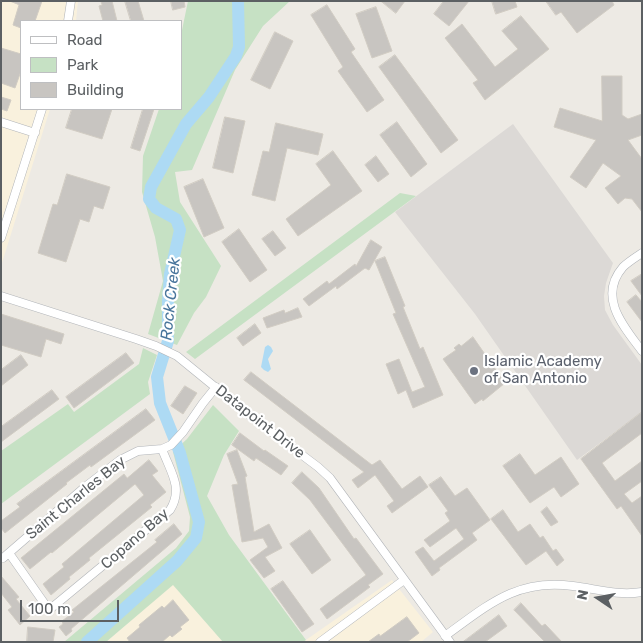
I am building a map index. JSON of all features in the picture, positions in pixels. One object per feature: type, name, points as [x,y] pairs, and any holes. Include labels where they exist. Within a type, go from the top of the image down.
[{"type":"street","points":[[68,20],[71,1]]},
{"type":"street","points":[[1,238],[42,110]]},
{"type":"street","points":[[1,122],[35,133]]},
{"type":"street","points":[[642,253],[624,266],[618,274],[612,300],[622,324],[642,351]]},
{"type":"street","name":"Datapoint Drive","points":[[1,296],[156,346],[173,354],[216,387],[330,478],[447,639]]},
{"type":"street","name":"Saint Charles Bay","points":[[49,610],[6,556],[85,487],[120,460],[138,451],[162,449],[171,445],[216,387]]},
{"type":"street","name":"Copano Bay","points":[[49,610],[170,510],[176,498],[176,482],[162,449]]},
{"type":"street","points":[[320,642],[404,580]]},
{"type":"street","points":[[447,639],[492,602],[526,588],[564,585],[618,594],[642,592]]},
{"type":"shaded area","points":[[1,1],[78,1],[76,20],[20,20],[20,110],[50,110],[1,266]]},
{"type":"shaded area","points":[[513,124],[613,263],[606,283],[604,296],[605,310],[613,325],[642,365],[642,412],[577,460],[475,314],[395,212]]},
{"type":"shaded area","points":[[392,580],[433,632],[421,642],[303,642]]},
{"type":"shaded area","points":[[173,584],[223,642],[106,642]]},
{"type":"green space","points":[[188,1],[290,1],[263,26],[235,70],[192,170],[175,172],[180,202],[221,266],[206,297],[194,313],[177,345],[148,334],[163,281],[155,237],[142,192],[143,156],[159,110],[182,110],[182,30]]},
{"type":"green space","points":[[400,193],[416,196],[195,359],[186,352]]},
{"type":"green space","points":[[143,348],[157,355],[148,382],[150,394],[1,504],[1,451],[68,404],[74,412],[139,364]]},
{"type":"green space","points":[[213,405],[239,431],[224,455],[207,496],[229,535],[306,640],[303,642],[223,642],[173,585],[106,642],[64,642],[176,548],[189,531],[190,517],[173,452],[187,439]]},
{"type":"water","points":[[268,345],[273,351],[268,359],[271,369],[268,372],[261,367],[265,347]]},
{"type":"building","points":[[10,1],[42,1],[35,20],[20,20],[20,28],[13,25],[19,5]]},
{"type":"building","points":[[101,1],[112,1],[117,20],[103,20],[99,6],[102,5]]},
{"type":"building","points":[[125,1],[138,1],[144,20],[131,20]]},
{"type":"building","points":[[171,1],[184,1],[185,7],[173,10]]},
{"type":"building","points":[[381,1],[405,1],[396,13]]},
{"type":"building","points":[[444,1],[469,1],[449,26],[434,14]]},
{"type":"building","points":[[492,1],[515,1],[517,7],[496,14]]},
{"type":"building","points":[[546,1],[612,1],[614,5],[577,33],[561,12],[556,15]]},
{"type":"building","points":[[327,5],[355,49],[351,52],[384,100],[367,112],[338,71],[343,67],[311,15]]},
{"type":"building","points":[[376,7],[392,51],[372,58],[356,14]]},
{"type":"building","points":[[521,16],[549,49],[485,100],[473,83],[478,80],[445,38],[462,24],[495,67],[518,49],[502,31]]},
{"type":"building","points":[[275,32],[293,41],[270,89],[251,80]]},
{"type":"building","points":[[1,48],[20,54],[20,74],[15,88],[1,83]]},
{"type":"building","points":[[395,55],[458,140],[441,153],[379,67]]},
{"type":"building","points":[[602,76],[622,76],[622,115],[628,119],[642,114],[642,135],[628,140],[642,159],[642,212],[632,199],[625,198],[618,204],[605,188],[621,176],[603,163],[586,188],[570,177],[596,140],[554,127],[560,108],[602,121]]},
{"type":"building","points":[[1,97],[11,100],[7,111],[1,109]]},
{"type":"building","points":[[72,110],[112,110],[102,139],[66,128]]},
{"type":"building","points":[[143,110],[154,110],[140,151],[131,148]]},
{"type":"building","points":[[225,117],[245,121],[233,173],[213,168]]},
{"type":"building","points":[[397,122],[427,164],[411,177],[380,135]]},
{"type":"building","points":[[276,123],[323,134],[318,155],[287,148],[275,201],[252,195],[263,151],[269,152]]},
{"type":"building","points":[[333,151],[362,191],[298,236],[286,219],[331,185],[316,164]]},
{"type":"building","points":[[376,156],[389,174],[378,182],[365,165]]},
{"type":"building","points":[[67,174],[110,187],[103,209],[94,206],[89,222],[80,219],[66,262],[38,253],[53,204],[57,205]]},
{"type":"building","points":[[203,179],[224,228],[204,237],[184,187]]},
{"type":"building","points":[[239,229],[267,270],[250,282],[222,242]]},
{"type":"building","points":[[273,231],[286,248],[275,256],[262,239]]},
{"type":"building","points":[[371,240],[382,247],[369,270],[365,268],[337,289],[336,286],[309,306],[303,299],[327,281],[329,284],[355,264],[356,266]]},
{"type":"building","points":[[385,257],[420,349],[423,347],[443,395],[413,408],[406,390],[398,394],[386,364],[399,359],[412,392],[425,387],[393,314],[396,313],[375,261]]},
{"type":"building","points":[[642,274],[642,296],[631,281]]},
{"type":"building","points":[[636,295],[642,302],[642,322],[627,302]]},
{"type":"building","points":[[298,308],[302,317],[267,328],[263,318],[284,310],[285,313]]},
{"type":"building","points":[[1,314],[64,334],[61,344],[46,339],[41,357],[1,345]]},
{"type":"building","points":[[255,324],[261,333],[243,346],[237,338]]},
{"type":"building","name":"Islamic Academy of San Antonio","points":[[473,337],[505,383],[483,401],[482,399],[475,404],[443,359],[456,350],[454,348],[459,344],[461,346]]},
{"type":"building","points":[[126,353],[134,363],[74,408],[66,397]]},
{"type":"building","points":[[21,355],[28,365],[1,386],[1,370]]},
{"type":"building","points":[[251,372],[372,465],[380,460],[402,489],[420,476],[428,487],[392,513],[387,506],[394,501],[375,475],[358,488],[352,480],[364,472],[244,380]]},
{"type":"building","points":[[185,386],[197,393],[183,414],[171,406]]},
{"type":"building","points":[[52,390],[59,399],[1,442],[1,427]]},
{"type":"building","points":[[146,409],[155,420],[66,483],[5,533],[1,528],[1,521],[20,507],[17,504]]},
{"type":"building","points":[[642,412],[642,433],[602,463],[615,481],[642,461],[642,481],[624,494],[632,503],[642,496],[642,536],[621,506],[617,509],[581,459]]},
{"type":"building","points":[[240,433],[288,466],[281,475],[256,458],[254,461],[232,445]]},
{"type":"building","points":[[237,450],[247,476],[245,477],[254,532],[269,524],[282,548],[265,557],[275,571],[264,578],[250,560],[268,547],[263,538],[242,542],[232,485],[238,484],[227,454]]},
{"type":"building","points":[[520,454],[535,475],[561,457],[579,484],[561,497],[554,487],[530,503],[503,466]]},
{"type":"building","points":[[149,460],[158,471],[152,475],[166,492],[150,505],[152,507],[89,558],[90,560],[51,595],[43,584],[64,567],[62,564],[144,495],[135,484],[30,569],[21,558],[124,474],[127,478]]},
{"type":"building","points":[[302,472],[319,488],[354,539],[356,538],[383,574],[368,585],[370,587],[327,619],[320,609],[366,575],[310,500],[292,483]]},
{"type":"building","points":[[441,477],[455,496],[467,488],[490,520],[472,533],[477,540],[439,568],[440,570],[432,576],[415,552],[423,547],[434,561],[464,539],[456,528],[430,547],[424,540],[450,521],[445,513],[448,511],[429,485]]},
{"type":"building","points":[[547,507],[558,522],[551,526],[541,512]]},
{"type":"building","points":[[503,510],[518,532],[530,524],[540,538],[543,536],[553,551],[556,549],[564,560],[557,566],[546,551],[526,565],[491,519]]},
{"type":"building","points":[[174,524],[182,534],[71,629],[72,631],[66,636],[59,627],[63,624],[62,621],[74,612],[72,610],[157,542],[155,540]]},
{"type":"building","points":[[310,530],[331,560],[312,574],[290,544]]},
{"type":"building","points":[[1,576],[19,597],[16,599],[30,616],[20,625],[8,610],[12,607],[1,593]]},
{"type":"building","points":[[283,581],[314,624],[302,632],[271,589]]},
{"type":"building","points":[[173,600],[189,620],[180,627],[182,629],[172,637],[170,635],[162,642],[130,642],[127,638],[140,627],[139,625],[162,606],[164,608]]},
{"type":"building","points":[[521,603],[542,626],[545,624],[562,642],[545,642],[514,610]]},
{"type":"building","points":[[499,615],[507,626],[485,642],[463,642]]},
{"type":"building","points":[[407,617],[419,633],[407,642],[368,642],[379,634],[380,636]]},
{"type":"building","points":[[28,627],[55,630],[53,642],[27,642]]},
{"type":"waterway","name":"Rock Creek","points":[[87,642],[177,561],[196,538],[199,522],[180,453],[160,403],[157,377],[168,341],[170,274],[180,230],[176,219],[156,208],[149,199],[151,187],[186,124],[209,97],[236,56],[239,47],[238,1]]},
{"type":"place","name":"Islamic Academy of San Antonio","points":[[474,371]]}]
